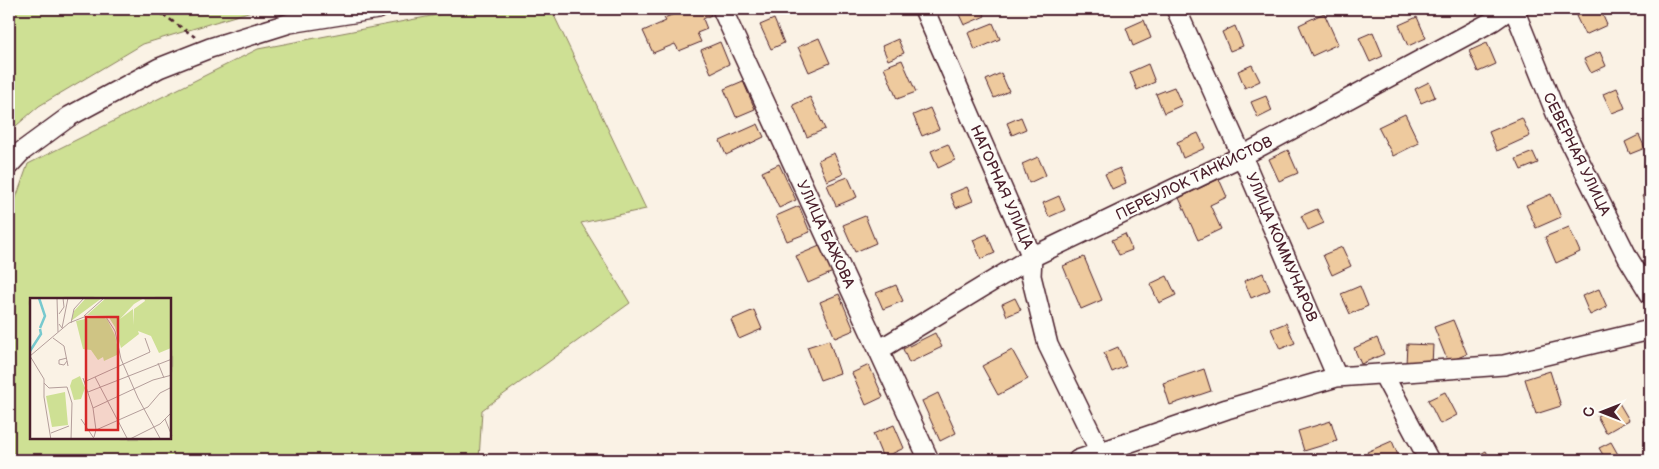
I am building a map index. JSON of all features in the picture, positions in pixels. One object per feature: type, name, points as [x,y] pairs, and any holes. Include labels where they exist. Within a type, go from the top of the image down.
[{"type":"street","points":[[9,165],[21,152],[70,116],[159,68],[210,48],[290,23],[378,9]]},
{"type":"street","name":"УЛИЦА БАЖОВА","points":[[722,9],[929,460]]},
{"type":"street","name":"НАГОРНАЯ УЛИЦА","points":[[924,9],[1032,257],[1032,276],[1048,345],[1100,452]]},
{"type":"street","name":"УЛИЦА КОММУНАРОВ","points":[[1176,9],[1242,156],[1337,377]]},
{"type":"street","name":"ПЕРЕУЛОК ТАНКИСТОВ","points":[[879,350],[1032,257],[1242,156],[1493,22],[1510,9]]},
{"type":"street","name":"СЕВЕРНАЯ УЛИЦА","points":[[1514,9],[1557,116],[1628,258],[1650,294]]},
{"type":"street","points":[[1078,460],[1228,409],[1337,377],[1504,365],[1650,330]]},
{"type":"street","points":[[1383,374],[1429,460]]},
{"type":"path","points":[[155,9],[210,48]]},
{"type":"green space","points":[[9,9],[258,9],[143,44],[39,106],[9,132]]},
{"type":"green space","points":[[468,9],[551,9],[646,209],[581,223],[630,303],[482,410],[479,460],[9,460],[9,218],[28,164],[258,49]]},
{"type":"building","points":[[681,9],[708,9],[711,15],[703,19],[707,29],[697,33],[701,42],[679,51],[675,44],[653,53],[643,31],[666,21],[664,18],[682,11]]},
{"type":"building","points":[[982,9],[985,16],[964,25],[957,10]]},
{"type":"building","points":[[1453,9],[1465,9],[1455,13]]},
{"type":"building","points":[[1592,9],[1600,9],[1607,25],[1585,35],[1576,16]]},
{"type":"building","points":[[1324,13],[1338,44],[1312,56],[1299,25]]},
{"type":"building","points":[[1417,17],[1426,38],[1408,46],[1399,25]]},
{"type":"building","points":[[774,19],[784,43],[771,49],[760,25]]},
{"type":"building","points":[[1144,20],[1151,38],[1133,46],[1126,28]]},
{"type":"building","points":[[993,23],[1000,39],[975,50],[968,33]]},
{"type":"building","points":[[1235,26],[1243,46],[1230,51],[1222,32]]},
{"type":"building","points":[[1373,32],[1383,56],[1370,62],[1359,38]]},
{"type":"building","points":[[819,38],[830,63],[809,72],[798,47]]},
{"type":"building","points":[[898,39],[904,53],[888,60],[882,46]]},
{"type":"building","points":[[720,42],[729,64],[711,73],[701,50]]},
{"type":"building","points":[[1487,43],[1496,64],[1478,72],[1469,51]]},
{"type":"building","points":[[1600,52],[1606,66],[1591,73],[1584,59]]},
{"type":"building","points":[[902,60],[916,92],[897,99],[884,67]]},
{"type":"building","points":[[1148,64],[1155,82],[1137,90],[1130,72]]},
{"type":"building","points":[[1252,65],[1260,81],[1245,88],[1238,71]]},
{"type":"building","points":[[1001,73],[1009,91],[994,98],[986,80]]},
{"type":"building","points":[[743,81],[755,109],[736,117],[724,89]]},
{"type":"building","points":[[1429,82],[1435,97],[1421,103],[1415,89]]},
{"type":"building","points":[[1174,87],[1182,105],[1164,113],[1156,94]]},
{"type":"building","points":[[1617,88],[1625,108],[1612,113],[1603,94]]},
{"type":"building","points":[[1266,96],[1272,111],[1258,118],[1251,102]]},
{"type":"building","points":[[810,97],[825,129],[807,137],[793,105]]},
{"type":"building","points":[[930,108],[939,129],[922,136],[913,115]]},
{"type":"building","points":[[1405,114],[1419,143],[1393,156],[1378,127]]},
{"type":"building","points":[[1021,117],[1026,129],[1012,135],[1007,123]]},
{"type":"building","points":[[1522,118],[1530,136],[1497,151],[1489,132]]},
{"type":"building","points":[[758,124],[764,137],[726,155],[720,141]]},
{"type":"building","points":[[1198,133],[1205,148],[1183,158],[1177,142]]},
{"type":"building","points":[[1639,135],[1645,148],[1630,154],[1625,142]]},
{"type":"building","points":[[948,144],[955,160],[938,168],[931,151]]},
{"type":"building","points":[[1288,150],[1298,173],[1279,181],[1269,159]]},
{"type":"building","points":[[1533,152],[1538,163],[1521,170],[1516,159]]},
{"type":"building","points":[[834,153],[843,174],[827,181],[818,160]]},
{"type":"building","points":[[1038,157],[1046,175],[1029,183],[1022,164]]},
{"type":"building","points":[[1650,158],[1650,172],[1645,160]]},
{"type":"building","points":[[779,164],[796,200],[779,208],[762,172]]},
{"type":"building","points":[[1120,168],[1126,183],[1112,189],[1105,174]]},
{"type":"building","points":[[848,177],[857,197],[836,206],[827,185]]},
{"type":"building","points":[[1219,179],[1227,197],[1210,205],[1221,229],[1198,240],[1179,198]]},
{"type":"building","points":[[967,187],[973,201],[956,208],[950,194]]},
{"type":"building","points":[[1650,192],[1650,209],[1648,210],[1642,196]]},
{"type":"building","points":[[1551,194],[1561,217],[1536,228],[1526,205]]},
{"type":"building","points":[[1059,196],[1065,210],[1049,217],[1043,203]]},
{"type":"building","points":[[799,206],[810,232],[787,241],[776,216]]},
{"type":"building","points":[[1317,209],[1324,223],[1308,230],[1301,216]]},
{"type":"building","points":[[865,216],[876,243],[855,252],[843,225]]},
{"type":"building","points":[[1569,227],[1580,252],[1556,263],[1545,237]]},
{"type":"building","points":[[987,234],[995,253],[981,259],[973,240]]},
{"type":"building","points":[[1125,234],[1132,250],[1119,255],[1112,240]]},
{"type":"building","points":[[822,245],[833,272],[808,283],[796,256]]},
{"type":"building","points":[[1342,247],[1351,266],[1332,275],[1323,255]]},
{"type":"building","points":[[1084,257],[1102,300],[1081,309],[1063,266]]},
{"type":"building","points":[[1263,273],[1270,290],[1251,298],[1244,281]]},
{"type":"building","points":[[1167,276],[1176,295],[1159,303],[1150,284]]},
{"type":"building","points":[[896,285],[903,301],[883,309],[876,293]]},
{"type":"building","points":[[1360,286],[1368,306],[1350,314],[1341,294]]},
{"type":"building","points":[[1599,289],[1607,307],[1590,315],[1582,296]]},
{"type":"building","points":[[839,294],[854,330],[835,338],[820,302]]},
{"type":"building","points":[[1015,298],[1021,310],[1007,316],[1002,304]]},
{"type":"building","points":[[754,310],[762,329],[739,339],[731,320]]},
{"type":"building","points":[[1453,320],[1467,354],[1448,362],[1434,327]]},
{"type":"building","points":[[1286,323],[1295,343],[1280,349],[1271,329]]},
{"type":"building","points":[[935,333],[942,347],[909,363],[903,349]]},
{"type":"building","points":[[1377,338],[1384,354],[1361,364],[1354,348]]},
{"type":"building","points":[[829,340],[840,373],[820,380],[807,347]]},
{"type":"building","points":[[1407,344],[1433,345],[1432,365],[1406,364]]},
{"type":"building","points":[[1118,347],[1126,366],[1112,372],[1104,353]]},
{"type":"building","points":[[1012,350],[1028,379],[998,395],[982,366]]},
{"type":"building","points":[[869,365],[883,397],[866,405],[852,373]]},
{"type":"building","points":[[1204,369],[1211,391],[1170,405],[1163,383]]},
{"type":"building","points":[[1550,371],[1561,406],[1536,414],[1525,379]]},
{"type":"building","points":[[1445,392],[1457,415],[1440,424],[1428,400]]},
{"type":"building","points":[[938,393],[956,433],[940,441],[922,401]]},
{"type":"building","points":[[1619,403],[1629,420],[1606,433],[1597,416]]},
{"type":"building","points":[[1650,417],[1650,435],[1643,421]]},
{"type":"building","points":[[1331,421],[1337,441],[1304,451],[1298,431]]},
{"type":"building","points":[[894,425],[904,448],[883,458],[873,434]]},
{"type":"building","points":[[1392,441],[1400,460],[1371,460],[1367,452]]},
{"type":"building","points":[[1611,442],[1620,458],[1617,460],[1606,460],[1599,448]]},
{"type":"building","points":[[1486,451],[1491,460],[1470,460]]},
{"type":"building","points":[[1575,455],[1578,460],[1566,460]]},
{"type":"building","points":[[1214,456],[1216,460],[1201,460]]}]
